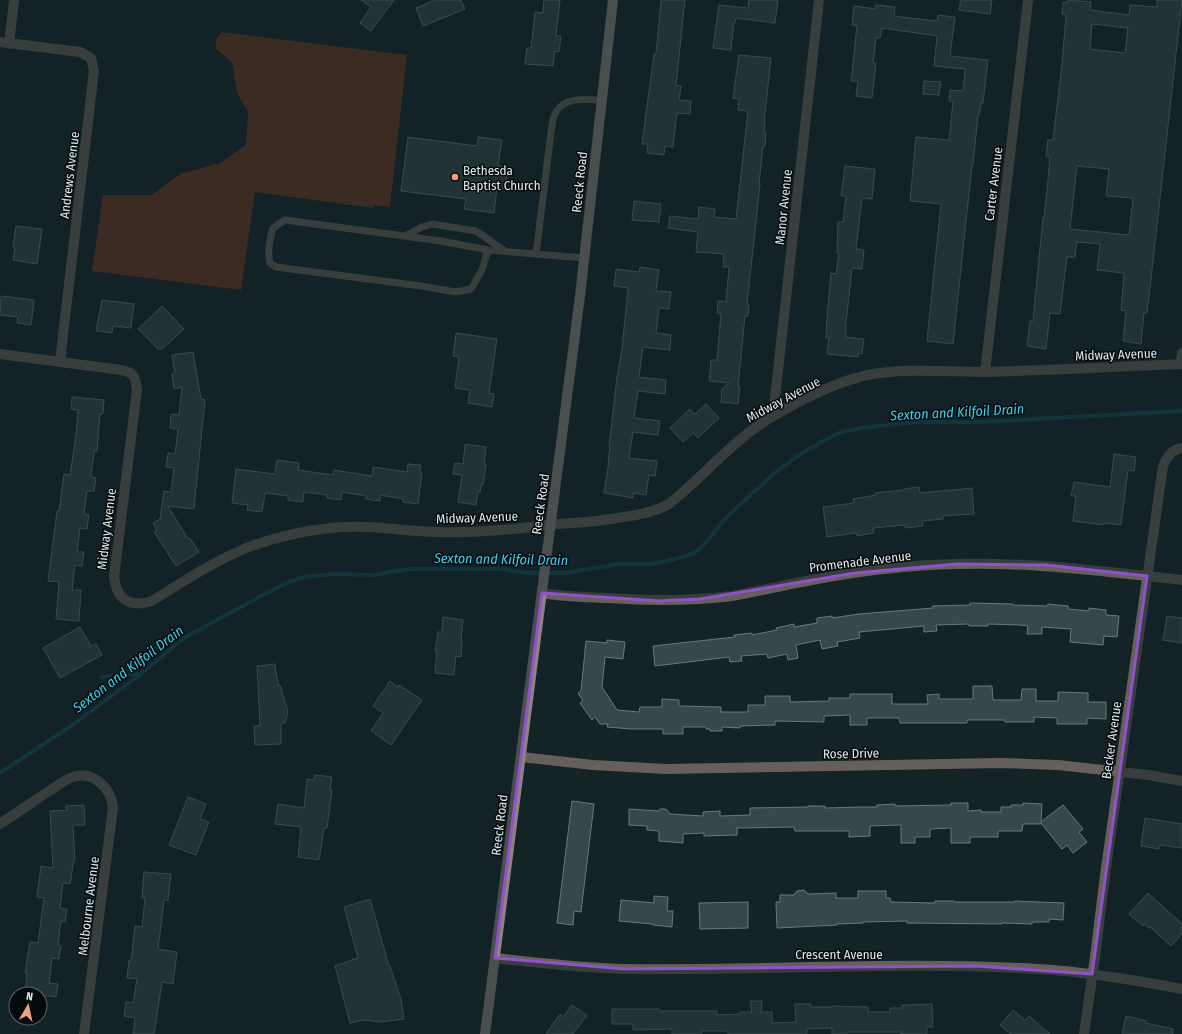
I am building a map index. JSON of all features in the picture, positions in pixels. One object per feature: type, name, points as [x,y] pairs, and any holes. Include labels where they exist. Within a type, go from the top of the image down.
[{"type":"street","name":"Andrews Avenue","points":[[14,0],[4,43],[80,52],[92,58],[94,71],[60,362]]},
{"type":"street","name":"Reeck Road","points":[[485,1034],[584,258],[613,0]]},
{"type":"street","name":"Manor Avenue","points":[[771,417],[819,0]]},
{"type":"street","name":"Carter Avenue","points":[[985,372],[1028,0]]},
{"type":"street","points":[[1182,353],[1182,364]]},
{"type":"street","points":[[0,354],[60,362]]},
{"type":"street","name":"Midway Avenue","points":[[60,362],[130,372],[136,380],[137,390],[114,577],[115,586],[118,593],[124,599],[131,603],[142,604],[152,601],[210,566],[242,550],[270,540],[304,532],[361,526],[435,532],[494,532],[637,515],[660,509],[677,498],[746,433],[771,417],[828,389],[852,380],[872,375],[898,371],[985,372],[1182,364]]},
{"type":"street","name":"Becker Avenue","points":[[1084,1034],[1163,466],[1167,457],[1172,452],[1182,448]]},
{"type":"street","name":"Promenade Avenue","points":[[542,590],[561,596],[659,601],[700,599],[734,595],[804,581],[855,573],[906,567],[957,564],[1046,565],[1085,568],[1182,580]]},
{"type":"street","name":"Rose Drive","points":[[521,758],[593,765],[666,769],[1000,763],[1058,765],[1182,781]]},
{"type":"street","name":"Melbourne Avenue","points":[[0,824],[69,778],[83,776],[90,777],[102,784],[110,795],[113,808],[84,1034]]},
{"type":"street","name":"Crescent Avenue","points":[[495,958],[560,966],[625,969],[976,966],[1040,969],[1092,974],[1182,989]]},
{"type":"lane","points":[[536,254],[552,124],[556,112],[564,104],[571,100],[602,100]]},
{"type":"lane","points":[[488,250],[482,270],[472,289],[454,292],[414,285],[276,267],[270,263],[268,256],[273,228],[285,220],[441,241],[488,250],[584,258]]},
{"type":"lane","points":[[404,236],[432,224],[462,228],[476,231],[505,251]]},
{"type":"highlighted area","points":[[957,564],[1046,565],[1147,576],[1092,974],[976,966],[625,969],[495,958],[542,593],[659,601],[700,599],[855,573]]},
{"type":"shaded area","points":[[221,32],[407,55],[390,207],[373,205],[373,208],[255,192],[241,290],[92,271],[103,195],[152,195],[180,174],[220,163],[246,145],[248,112],[237,93],[232,62],[216,49],[216,40]]},
{"type":"building","points":[[361,0],[394,0],[371,31],[360,23],[371,7]]},
{"type":"building","points":[[435,0],[461,0],[465,9],[423,26],[416,8]]},
{"type":"building","points":[[544,0],[560,0],[556,36],[561,36],[559,52],[555,51],[553,66],[525,64],[527,48],[531,48],[535,12],[543,13]]},
{"type":"building","points":[[661,0],[685,0],[676,85],[681,86],[679,100],[691,101],[690,114],[677,113],[673,147],[665,146],[664,155],[647,153],[648,144],[642,144],[654,54],[656,54]]},
{"type":"building","points":[[749,0],[778,0],[775,23],[736,18],[735,23],[734,22],[731,50],[713,48],[719,5],[748,8]]},
{"type":"building","points":[[961,0],[992,0],[990,14],[959,10]]},
{"type":"building","points":[[1068,0],[1091,2],[1090,10],[1129,15],[1130,5],[1157,7],[1157,0],[1182,0],[1150,288],[1147,313],[1144,313],[1141,344],[1123,341],[1126,311],[1121,310],[1124,273],[1097,270],[1100,244],[1077,242],[1075,257],[1067,257],[1060,314],[1050,313],[1046,349],[1027,346],[1030,321],[1033,321],[1047,191],[1050,157],[1046,157],[1048,140],[1053,140],[1062,64],[1066,15],[1062,14],[1063,2],[1068,3]],"holes":[[[1092,24],[1128,28],[1125,53],[1090,49]],[[1077,166],[1109,169],[1106,196],[1133,198],[1129,235],[1070,229]]]},
{"type":"building","points":[[876,5],[895,7],[894,16],[937,21],[938,15],[955,17],[950,56],[988,60],[983,103],[981,103],[978,115],[953,344],[927,341],[941,204],[910,201],[916,137],[949,140],[953,101],[949,101],[950,90],[963,91],[965,69],[934,66],[937,36],[882,28],[880,38],[876,37],[873,63],[876,63],[872,98],[856,96],[858,81],[851,81],[857,26],[852,25],[854,6],[875,9]]},
{"type":"building","points":[[739,55],[771,58],[764,122],[764,131],[766,132],[765,146],[763,146],[759,184],[747,305],[749,305],[748,316],[745,316],[738,386],[740,386],[738,404],[721,402],[722,389],[729,383],[709,381],[711,360],[717,360],[721,314],[717,313],[718,301],[726,302],[729,267],[723,267],[724,254],[696,252],[698,232],[668,228],[670,216],[698,219],[699,207],[715,209],[714,217],[736,219],[748,111],[738,110],[739,99],[733,98]]},
{"type":"building","points":[[924,81],[941,82],[939,95],[923,94]]},
{"type":"building","name":"Bethesda Baptist Church","points":[[408,137],[477,146],[478,137],[502,140],[498,166],[508,167],[505,189],[497,188],[494,213],[464,209],[466,199],[401,191]]},
{"type":"building","points":[[845,166],[875,169],[872,199],[862,198],[856,249],[864,250],[862,269],[852,268],[846,324],[846,337],[864,339],[862,354],[858,353],[858,357],[827,354],[829,338],[826,338],[827,317],[831,273],[836,274],[839,253],[837,253],[838,222],[843,222],[846,196],[841,196]]},
{"type":"building","points":[[634,201],[661,204],[659,222],[632,220]]},
{"type":"building","points":[[16,226],[42,229],[37,264],[13,260]]},
{"type":"building","points":[[640,267],[659,270],[656,291],[671,292],[669,309],[659,308],[656,333],[671,335],[670,350],[643,347],[639,377],[666,380],[665,394],[638,391],[634,418],[660,421],[658,435],[633,432],[629,458],[657,461],[655,476],[649,475],[646,495],[633,493],[633,498],[604,493],[609,461],[609,446],[617,377],[622,349],[628,288],[614,286],[616,269],[639,272]]},
{"type":"building","points":[[1,296],[34,300],[31,325],[17,323],[18,317],[0,315]]},
{"type":"building","points":[[102,300],[134,304],[131,328],[113,326],[112,333],[96,331]]},
{"type":"building","points":[[162,306],[184,329],[162,349],[158,349],[138,329]]},
{"type":"building","points":[[456,333],[497,339],[489,393],[494,394],[492,407],[468,403],[470,390],[455,388],[459,357],[453,356]]},
{"type":"building","points":[[193,352],[201,399],[205,400],[194,509],[168,506],[188,539],[190,538],[199,552],[176,566],[154,532],[157,531],[153,523],[160,519],[164,491],[171,492],[174,468],[166,467],[168,453],[175,454],[178,429],[170,428],[171,414],[179,415],[182,387],[174,389],[172,374],[175,374],[172,355]]},
{"type":"building","points":[[72,397],[104,400],[103,414],[100,414],[97,451],[94,451],[91,477],[96,478],[94,491],[87,491],[84,514],[89,515],[87,529],[80,528],[77,552],[84,552],[82,566],[75,565],[72,590],[81,590],[79,621],[56,619],[59,582],[48,581],[57,511],[59,511],[64,474],[70,475],[76,435],[78,410],[71,409]]},
{"type":"building","points":[[706,404],[719,418],[698,438],[693,433],[683,442],[670,428],[690,409],[695,414]]},
{"type":"building","points":[[465,444],[486,447],[484,464],[486,464],[483,485],[481,485],[480,492],[478,491],[476,505],[458,502],[462,475],[453,474],[455,463],[463,464]]},
{"type":"building","points":[[1114,454],[1136,457],[1134,471],[1128,470],[1121,525],[1103,523],[1103,525],[1073,521],[1076,496],[1071,496],[1074,482],[1110,487]]},
{"type":"building","points":[[277,460],[299,463],[298,470],[333,475],[334,470],[372,476],[373,467],[407,472],[408,464],[421,465],[420,473],[422,473],[418,504],[403,502],[403,499],[380,495],[380,501],[366,499],[366,496],[342,492],[341,500],[327,498],[328,495],[304,492],[303,502],[288,500],[288,496],[265,493],[262,512],[247,510],[248,505],[232,503],[236,469],[275,474]]},
{"type":"building","points":[[919,487],[920,493],[972,488],[974,514],[943,516],[943,519],[922,521],[923,526],[905,528],[905,525],[873,528],[874,533],[857,536],[856,533],[827,537],[823,507],[854,503],[853,499],[876,495],[875,493]]},
{"type":"building","points":[[970,603],[1047,606],[1048,604],[1068,606],[1068,609],[1089,611],[1089,608],[1106,610],[1106,615],[1119,616],[1117,637],[1104,636],[1103,645],[1070,642],[1071,629],[1042,627],[1042,634],[1027,634],[1028,626],[1020,625],[936,625],[937,631],[924,632],[924,626],[859,632],[860,638],[837,642],[838,646],[822,649],[820,640],[796,645],[798,658],[788,660],[787,654],[768,658],[767,654],[741,656],[742,661],[730,662],[729,657],[655,666],[653,646],[735,637],[734,635],[752,633],[752,635],[777,630],[776,628],[794,624],[794,627],[817,623],[817,618],[832,616],[832,618],[859,614],[933,608],[932,606],[970,605]]},
{"type":"building","points":[[1167,616],[1182,618],[1182,643],[1163,640]]},
{"type":"building","points":[[443,617],[463,620],[461,657],[456,656],[454,675],[435,673],[437,652],[435,652],[438,632],[442,632]]},
{"type":"building","points":[[80,627],[91,646],[96,644],[102,655],[60,678],[43,648]]},
{"type":"building","points":[[607,640],[625,642],[623,659],[605,657],[602,687],[617,710],[639,712],[640,707],[662,707],[662,699],[679,700],[679,706],[721,707],[721,712],[748,712],[748,705],[765,705],[765,696],[790,696],[790,702],[829,701],[829,698],[850,698],[850,694],[892,694],[892,704],[928,704],[927,695],[939,694],[939,699],[973,699],[973,686],[992,686],[993,700],[1021,700],[1022,689],[1036,689],[1036,701],[1058,701],[1058,692],[1088,693],[1088,702],[1106,702],[1106,719],[1087,718],[1087,724],[1057,724],[1057,718],[1034,717],[1034,722],[967,720],[967,723],[900,723],[899,718],[867,718],[867,725],[850,725],[850,715],[824,716],[824,722],[775,721],[775,725],[740,726],[740,728],[722,727],[722,731],[710,731],[710,729],[706,729],[706,727],[683,727],[683,734],[663,734],[663,729],[607,727],[608,724],[600,724],[595,717],[592,720],[580,703],[583,701],[578,693],[581,691],[586,641],[607,643]]},
{"type":"building","points":[[275,664],[278,685],[280,685],[288,712],[285,723],[281,723],[281,744],[255,745],[254,727],[260,725],[257,666]]},
{"type":"building","points":[[390,681],[422,700],[391,745],[371,731],[383,713],[373,706]]},
{"type":"building","points":[[315,775],[332,777],[330,790],[332,790],[327,828],[324,828],[319,860],[298,857],[301,827],[275,824],[278,804],[304,808],[307,779],[314,780]]},
{"type":"building","points":[[188,797],[206,804],[200,819],[209,822],[196,855],[169,845]]},
{"type":"building","points":[[572,801],[594,804],[581,912],[574,911],[573,925],[557,923]]},
{"type":"building","points":[[951,803],[968,803],[968,811],[981,810],[981,812],[1001,812],[1001,807],[1023,805],[1023,803],[1042,804],[1041,822],[1063,805],[1083,829],[1079,832],[1087,842],[1073,853],[1067,845],[1062,849],[1041,823],[1023,824],[1022,831],[998,831],[998,837],[970,837],[970,843],[951,843],[951,828],[930,829],[930,837],[915,837],[915,843],[901,843],[901,825],[870,826],[870,836],[849,837],[849,831],[795,831],[794,827],[737,828],[737,835],[704,836],[704,833],[683,834],[683,843],[659,841],[659,831],[647,830],[647,826],[629,825],[629,809],[658,811],[660,809],[666,809],[670,814],[703,816],[703,812],[720,811],[720,816],[750,815],[750,808],[808,806],[825,806],[825,808],[877,807],[877,805],[895,804],[895,806],[951,805]]},
{"type":"building","points":[[84,805],[85,825],[73,825],[75,860],[70,884],[63,883],[60,908],[67,909],[65,922],[61,921],[58,945],[61,946],[59,959],[52,958],[49,983],[58,984],[56,997],[48,996],[48,986],[26,986],[27,973],[25,973],[30,942],[38,943],[44,898],[37,897],[41,866],[53,868],[50,811],[67,810],[66,806]]},
{"type":"building","points":[[1145,818],[1182,824],[1182,848],[1160,845],[1159,849],[1141,846]]},
{"type":"building","points":[[144,872],[171,874],[168,900],[164,900],[158,949],[177,952],[173,984],[162,982],[154,1034],[133,1034],[135,1018],[124,1016],[126,1002],[133,1003],[137,979],[127,978],[129,960],[131,961],[135,926],[142,927],[145,898],[142,898]]},
{"type":"building","points":[[804,890],[808,894],[836,893],[836,898],[858,898],[858,891],[886,891],[886,898],[890,898],[891,902],[935,903],[935,901],[1015,901],[1064,903],[1063,920],[1049,919],[1049,922],[1032,922],[1032,924],[907,923],[907,921],[863,922],[777,928],[776,902],[780,902],[780,895],[794,895],[797,891]]},
{"type":"building","points":[[1148,893],[1182,924],[1182,934],[1171,946],[1150,927],[1149,928],[1144,924],[1143,926],[1129,914]]},
{"type":"building","points":[[654,896],[668,897],[667,911],[673,911],[672,927],[619,921],[621,900],[654,903]]},
{"type":"building","points":[[370,899],[389,966],[401,999],[404,1019],[380,1022],[365,1020],[350,1023],[335,966],[358,958],[344,907]]},
{"type":"building","points":[[748,902],[748,928],[700,929],[699,903]]},
{"type":"building","points":[[750,1001],[762,1001],[761,1012],[772,1012],[772,1023],[796,1022],[795,1004],[811,1004],[811,1007],[868,1007],[868,1012],[890,1012],[890,1008],[902,1008],[902,1005],[932,1004],[933,1027],[927,1027],[927,1034],[901,1034],[901,1032],[847,1032],[847,1034],[832,1034],[832,1028],[807,1029],[807,1034],[728,1034],[728,1031],[702,1031],[702,1034],[672,1034],[672,1029],[633,1030],[633,1024],[612,1024],[612,1009],[717,1011],[717,1015],[740,1014],[740,1012],[752,1012]]},
{"type":"building","points":[[572,1005],[587,1015],[573,1034],[546,1034],[560,1014],[563,1017]]},
{"type":"building","points":[[1013,1010],[1025,1020],[1029,1016],[1050,1034],[1011,1034],[1000,1025]]},
{"type":"building","points":[[1126,1016],[1146,1021],[1146,1023],[1173,1029],[1173,1034],[1122,1034]]},
{"type":"waterway","name":"Sexton and Kilfoil Drain","points":[[0,773],[74,724],[141,674],[184,638],[286,583],[305,577],[332,574],[376,575],[412,569],[503,569],[528,573],[565,573],[620,564],[651,564],[662,562],[692,554],[701,548],[727,517],[771,476],[796,457],[839,433],[861,428],[917,422],[981,422],[1182,411]]},
{"type":"waterway","points":[[101,677],[141,674]]},
{"type":"place","name":"Bethesda Baptist Church","points":[[455,177]]}]
